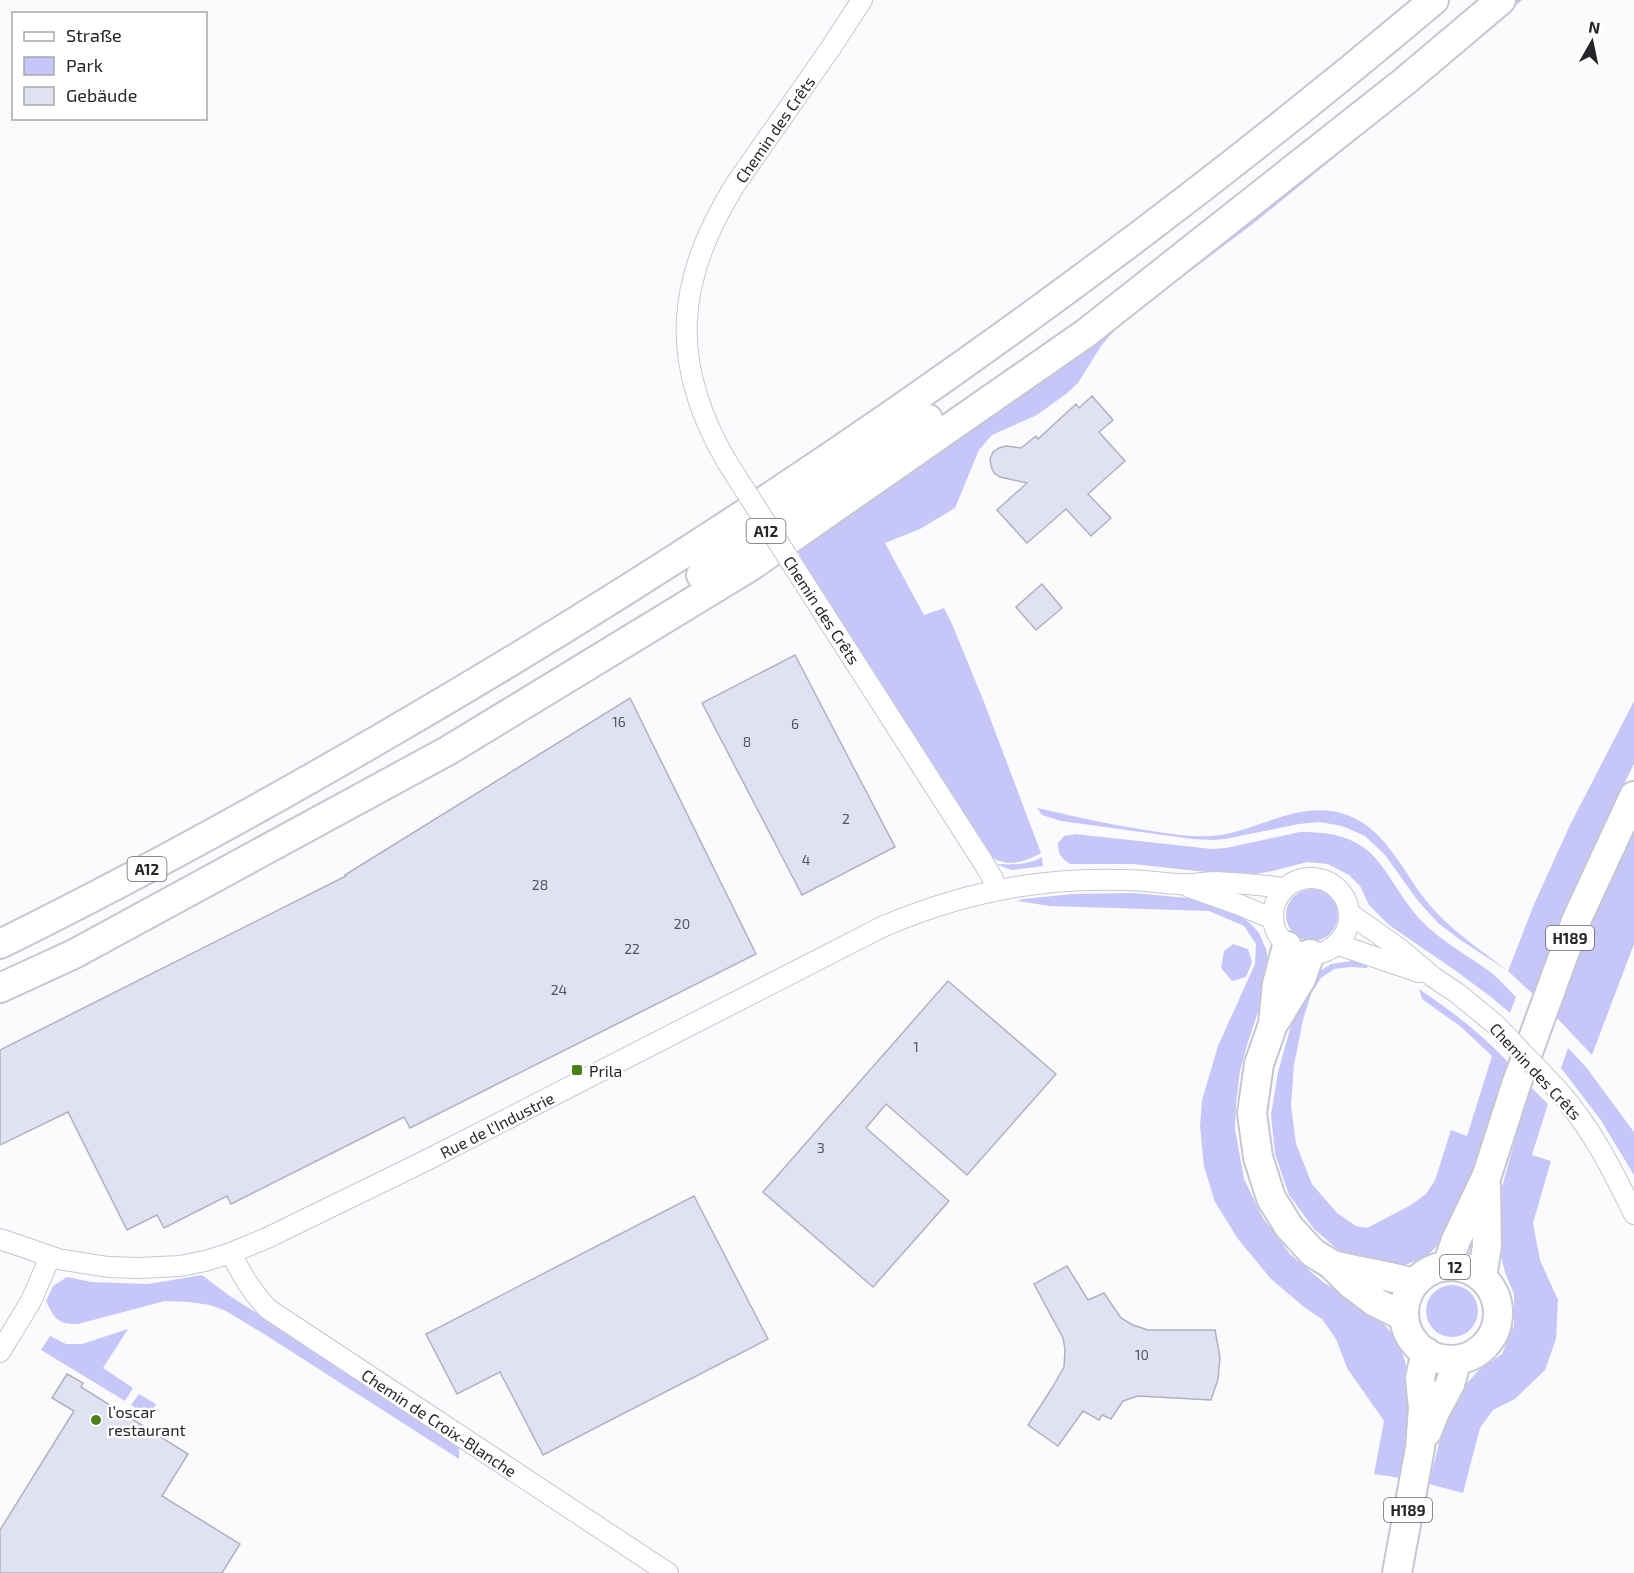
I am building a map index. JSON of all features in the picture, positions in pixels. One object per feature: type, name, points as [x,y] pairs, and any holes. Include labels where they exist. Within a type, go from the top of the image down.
[{"type":"highway","name":"A12","points":[[0,944],[102,893],[292,790],[468,688],[730,525],[939,381],[1156,224],[1320,95],[1434,0]]},
{"type":"highway","name":"A12","points":[[0,972],[91,927],[443,732],[707,572],[1071,320],[1388,73],[1474,0]]},
{"type":"highway","points":[[0,988],[74,954],[449,750],[751,566],[1086,333],[1405,81],[1501,0]]},
{"type":"highway","name":"H189","points":[[1487,1175],[1516,1085],[1576,921],[1634,796]]},
{"type":"highway","points":[[1311,948],[1301,979],[1273,1024],[1260,1064],[1252,1113],[1258,1157],[1271,1198],[1288,1227],[1313,1253],[1331,1264],[1350,1283],[1375,1302],[1403,1316]]},
{"type":"highway","name":"12","points":[[1447,1266],[1456,1240],[1487,1175]]},
{"type":"highway","name":"12","points":[[1482,1277],[1487,1246],[1485,1212],[1487,1175]]},
{"type":"highway","points":[[1331,1264],[1413,1283],[1404,1306],[1403,1316],[1410,1337],[1426,1352],[1441,1358],[1457,1360],[1450,1384],[1420,1448]]},
{"type":"highway","name":"12","points":[[1413,1283],[1421,1275],[1447,1266],[1470,1270],[1482,1277],[1493,1288],[1499,1305],[1499,1321],[1492,1338],[1482,1351],[1472,1357],[1457,1360]]},
{"type":"highway","points":[[1420,1448],[1423,1408],[1420,1378],[1426,1352]]},
{"type":"highway","name":"H189","points":[[1397,1573],[1420,1448]]},
{"type":"street","name":"Chemin des Crêts","points":[[862,0],[725,201],[709,231],[694,273],[687,313],[691,377],[704,419],[727,462],[983,862],[993,879],[996,890],[1059,881],[1142,881],[1181,884],[1213,882],[1284,888],[1300,879],[1324,880],[1341,892],[1349,913],[1457,993],[1496,1026],[1556,1088],[1588,1129],[1613,1170],[1634,1214]]},
{"type":"street","name":"Chemin des Crêts","points":[[1181,884],[1273,919]]},
{"type":"street","points":[[1284,888],[1275,903],[1273,919],[1276,931],[1311,948],[1346,930],[1349,913]]},
{"type":"street","name":"Rue de l'Industrie","points":[[0,1239],[50,1257],[97,1266],[139,1268],[180,1266],[231,1253],[267,1238],[427,1160],[882,927],[928,910],[996,890]]},
{"type":"street","name":"Chemin des Crêts","points":[[1311,948],[1359,953],[1396,963],[1433,977]]},
{"type":"street","name":"Chemin de Croix-Blanche","points":[[231,1253],[245,1281],[268,1308],[668,1573]]},
{"type":"street","points":[[0,1352],[31,1301],[50,1257]]},
{"type":"green space","points":[[1508,0],[1522,0],[1254,223],[1120,324],[1101,346],[1078,383],[1066,394],[1037,415],[992,435],[979,450],[955,508],[920,529],[885,543],[924,615],[944,608],[984,702],[1041,853],[1014,863],[1001,862],[988,855],[812,578],[793,542]]},
{"type":"green space","points":[[1634,701],[1634,764],[1605,822],[1564,915],[1535,996],[1508,971],[1535,902],[1570,825]]},
{"type":"green space","points":[[1037,808],[1127,827],[1200,836],[1226,834],[1305,811],[1338,812],[1354,818],[1377,834],[1437,913],[1508,971],[1439,924],[1418,901],[1385,855],[1365,836],[1342,826],[1320,822],[1225,839],[1192,839],[1061,821],[1042,815]]},
{"type":"green space","points":[[1634,830],[1634,944],[1592,1055],[1555,1016],[1590,927]]},
{"type":"green space","points":[[1300,832],[1330,834],[1352,841],[1369,852],[1418,917],[1436,934],[1493,974],[1516,997],[1510,1013],[1456,971],[1389,925],[1369,905],[1360,886],[1349,875],[1328,864],[1307,862],[1251,875],[1233,875],[1133,864],[1070,864],[1059,853],[1058,847],[1058,843],[1064,836],[1075,834],[1212,849]]},
{"type":"green space","points":[[1042,857],[1043,866],[1011,870],[996,864],[1020,864]]},
{"type":"green space","points":[[1312,889],[1322,891],[1330,897],[1336,905],[1338,915],[1336,925],[1330,933],[1322,939],[1312,941],[1302,939],[1294,933],[1288,925],[1286,915],[1288,905],[1294,897],[1302,891]]},
{"type":"green space","points":[[1134,893],[1198,899],[1235,910],[1237,915],[1249,922],[1259,933],[1266,949],[1270,969],[1266,989],[1240,1071],[1235,1129],[1244,1179],[1263,1218],[1290,1254],[1323,1282],[1374,1314],[1391,1332],[1402,1352],[1410,1377],[1412,1409],[1400,1478],[1374,1474],[1384,1421],[1347,1368],[1336,1339],[1322,1319],[1271,1279],[1238,1239],[1215,1202],[1204,1167],[1200,1126],[1202,1100],[1218,1046],[1255,964],[1256,944],[1244,926],[1209,911],[1050,906],[1017,901],[1072,894]]},
{"type":"green space","points":[[1233,944],[1248,949],[1252,962],[1246,977],[1232,981],[1221,968],[1224,951]]},
{"type":"green space","points":[[1351,961],[1368,962],[1367,968],[1334,969],[1321,978],[1311,994],[1294,1065],[1291,1105],[1296,1144],[1312,1184],[1337,1213],[1356,1226],[1367,1228],[1411,1205],[1426,1194],[1435,1180],[1451,1130],[1467,1136],[1492,1056],[1461,1027],[1422,999],[1419,989],[1467,1024],[1511,1065],[1447,1236],[1427,1256],[1403,1266],[1344,1255],[1314,1229],[1289,1195],[1275,1154],[1271,1115],[1278,1072],[1303,992],[1314,975],[1331,964]]},
{"type":"green space","points":[[1568,1048],[1586,1067],[1634,1132],[1634,1175],[1600,1119],[1561,1068]]},
{"type":"green space","points":[[1530,1086],[1548,1104],[1532,1155],[1551,1161],[1533,1223],[1540,1260],[1558,1300],[1556,1339],[1545,1370],[1515,1399],[1493,1410],[1480,1428],[1463,1493],[1429,1484],[1442,1431],[1460,1391],[1479,1370],[1502,1354],[1514,1325],[1514,1294],[1498,1246],[1502,1187]]},
{"type":"green space","points":[[202,1275],[227,1294],[459,1444],[459,1459],[226,1311],[210,1305],[165,1301],[71,1324],[61,1322],[46,1301],[53,1286],[67,1277],[92,1282],[148,1284]]},
{"type":"green space","points":[[1452,1285],[1462,1287],[1470,1293],[1476,1301],[1478,1311],[1476,1321],[1470,1329],[1462,1335],[1452,1337],[1442,1335],[1434,1329],[1428,1321],[1426,1311],[1428,1301],[1434,1293],[1442,1287]]},
{"type":"green space","points":[[128,1329],[103,1368],[133,1388],[125,1401],[41,1350],[50,1336],[66,1344],[82,1344]]},
{"type":"green space","points":[[139,1394],[156,1404],[150,1417],[131,1405]]},
{"type":"building","points":[[1092,396],[1113,420],[1099,432],[1125,461],[1088,494],[1111,518],[1091,536],[1066,509],[1027,543],[997,510],[1027,483],[1000,477],[994,473],[990,459],[993,452],[1006,446],[1021,448],[1036,436],[1038,439],[1076,404],[1079,408]]},
{"type":"building","points":[[1042,584],[1062,608],[1036,630],[1016,607]]},
{"type":"building","points":[[795,655],[895,847],[802,895],[702,703]]},
{"type":"building","points":[[630,698],[756,954],[410,1128],[404,1117],[231,1204],[227,1196],[164,1228],[157,1215],[127,1230],[68,1112],[0,1145],[0,1050],[346,876]]},
{"type":"building","points":[[948,981],[1056,1074],[967,1175],[886,1104],[866,1128],[949,1201],[873,1287],[763,1192]]},
{"type":"building","points":[[694,1196],[768,1339],[543,1455],[500,1372],[457,1394],[426,1334]]},
{"type":"building","points":[[1067,1266],[1088,1300],[1104,1293],[1121,1318],[1133,1325],[1148,1330],[1215,1330],[1220,1357],[1218,1379],[1211,1400],[1138,1396],[1123,1401],[1111,1419],[1102,1415],[1099,1420],[1083,1411],[1058,1446],[1028,1425],[1064,1367],[1065,1350],[1063,1338],[1034,1284]]},
{"type":"building","points":[[67,1374],[83,1383],[81,1387],[188,1454],[162,1496],[240,1544],[222,1573],[0,1573],[0,1530],[74,1411],[52,1398]]},
{"type":"place","name":"Prila","points":[[577,1070]]},
{"type":"place","name":"l’oscar restaurant","points":[[96,1420]]}]
